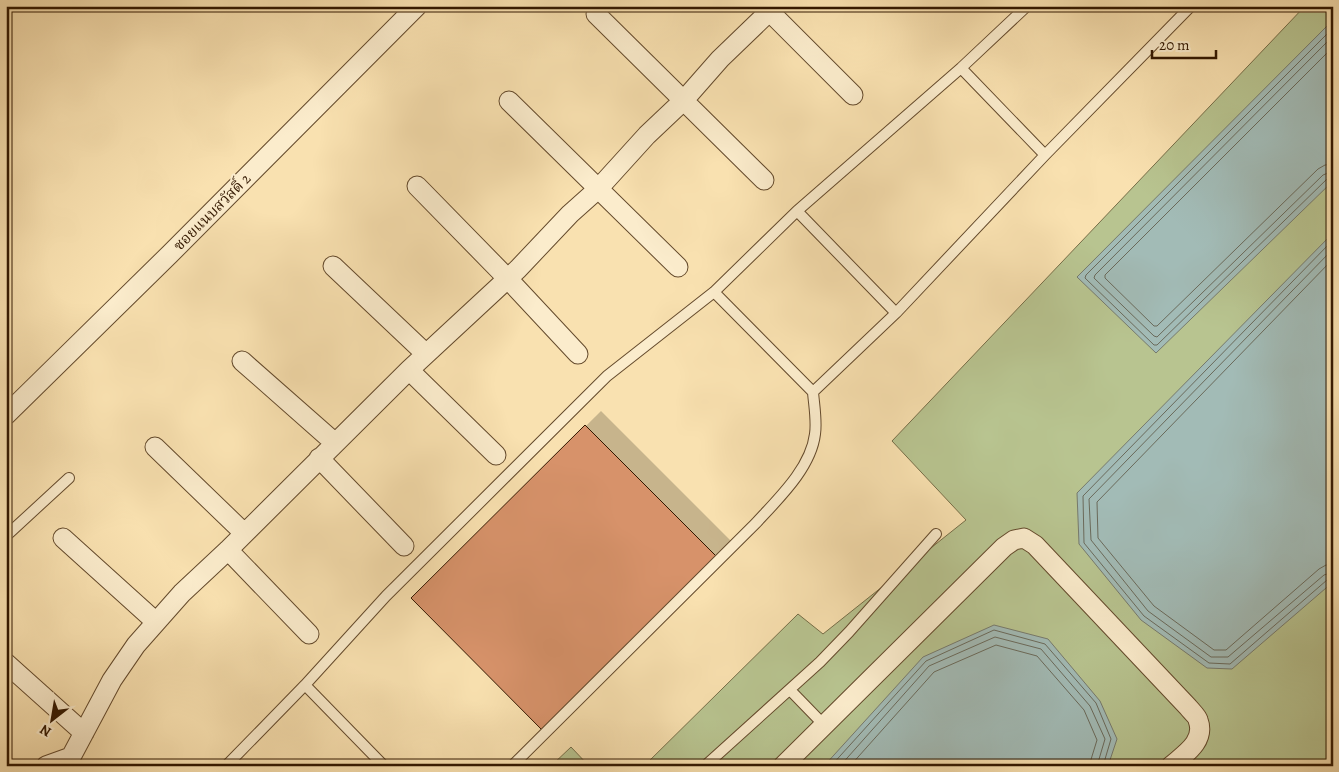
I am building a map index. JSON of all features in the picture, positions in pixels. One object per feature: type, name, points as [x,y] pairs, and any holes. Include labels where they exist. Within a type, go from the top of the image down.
[{"type":"street","points":[[46,766],[70,761],[112,680],[136,645],[182,593],[228,550],[409,370],[508,279],[570,214],[598,189],[647,135],[684,100],[769,8],[853,96]]},
{"type":"street","name":"ซอยแนบสวัสดิ์ 2","points":[[6,415],[164,260],[405,10]]},
{"type":"street","points":[[596,14],[764,180]]},
{"type":"street","points":[[509,101],[678,267]]},
{"type":"street","points":[[417,186],[578,354]]},
{"type":"street","points":[[333,266],[426,354]]},
{"type":"street","points":[[242,361],[335,443]]},
{"type":"street","points":[[409,370],[496,455]]},
{"type":"street","points":[[155,447],[244,534]]},
{"type":"street","points":[[320,458],[404,546]]},
{"type":"street","points":[[63,538],[156,622]]},
{"type":"street","points":[[783,766],[1004,547],[1014,540],[1024,538],[1036,545],[1198,720],[1199,736],[1192,748],[1171,766]]},
{"type":"street","points":[[228,550],[309,634]]},
{"type":"street","points":[[6,663],[84,733]]},
{"type":"lane","points":[[226,766],[386,596],[606,376],[714,292],[797,211],[961,68],[1027,6]]},
{"type":"lane","points":[[813,392],[896,313],[1045,155],[1191,6]]},
{"type":"lane","points":[[961,68],[1045,155]]},
{"type":"lane","points":[[797,211],[896,313]]},
{"type":"lane","points":[[512,766],[756,523],[786,491],[806,463],[815,434],[813,392],[714,292]]},
{"type":"lane","points":[[6,536],[69,478]]},
{"type":"lane","points":[[705,766],[790,690],[849,632],[936,534]]},
{"type":"lane","points":[[305,684],[384,766]]},
{"type":"lane","points":[[790,690],[824,725]]},
{"type":"green space","points":[[1305,6],[1333,6],[1333,766],[644,766],[798,614],[823,634],[966,520],[892,441]]},
{"type":"green space","points":[[571,747],[589,766],[551,766]]},
{"type":"water","points":[[1333,20],[1333,181],[1156,353],[1077,277]]},
{"type":"water","points":[[1333,233],[1333,582],[1232,669],[1207,668],[1141,620],[1079,544],[1077,493]]},
{"type":"water","points":[[994,625],[1048,639],[1100,701],[1117,739],[1108,766],[824,766],[923,657]]},
{"type":"building","points":[[585,425],[717,557],[542,730],[411,598]]}]
